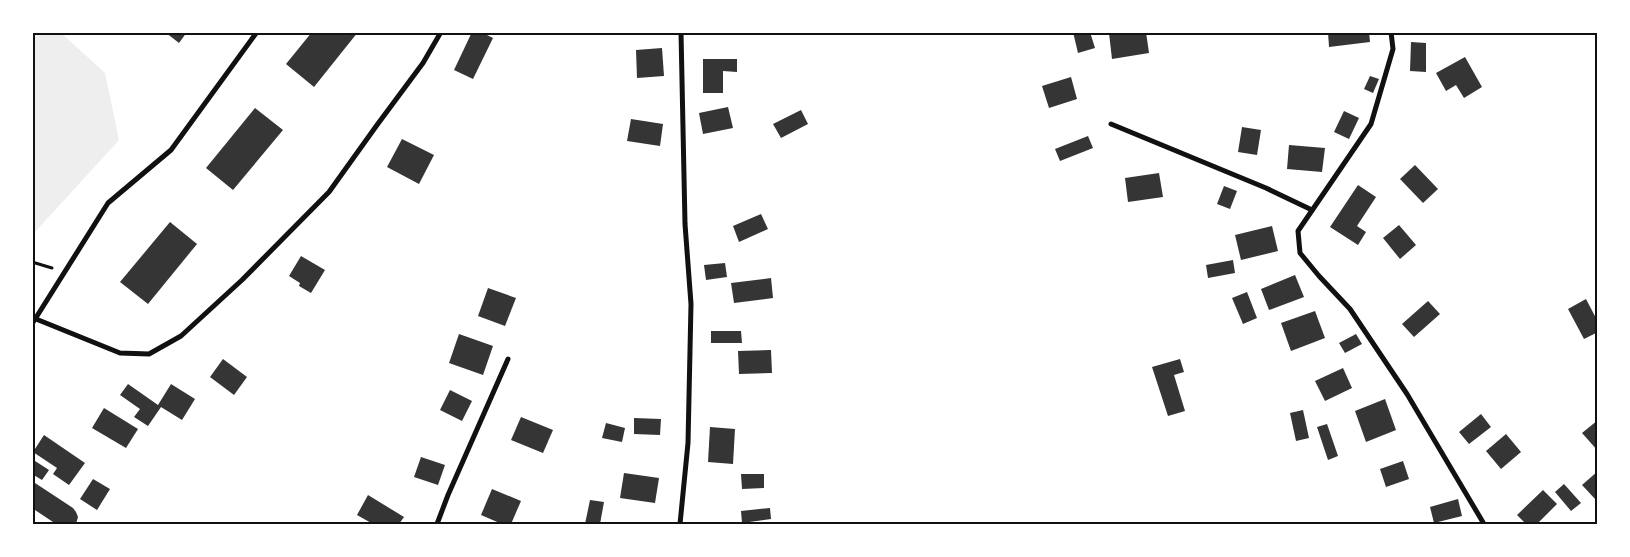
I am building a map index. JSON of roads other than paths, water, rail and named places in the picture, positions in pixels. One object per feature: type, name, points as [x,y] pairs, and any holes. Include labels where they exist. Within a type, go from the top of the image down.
[{"type":"street","points":[[257,32],[171,150],[108,203],[34,322],[120,353],[149,354],[181,336],[242,280],[329,192],[423,63],[441,32]]},
{"type":"street","points":[[680,524],[688,443],[691,304],[685,224],[681,32]]},
{"type":"street","points":[[1391,32],[1393,49],[1371,124],[1298,231],[1300,253],[1350,309],[1407,394],[1484,524]]},
{"type":"street","points":[[1111,124],[1266,188],[1312,210]]},
{"type":"street","points":[[437,524],[508,359]]}]
